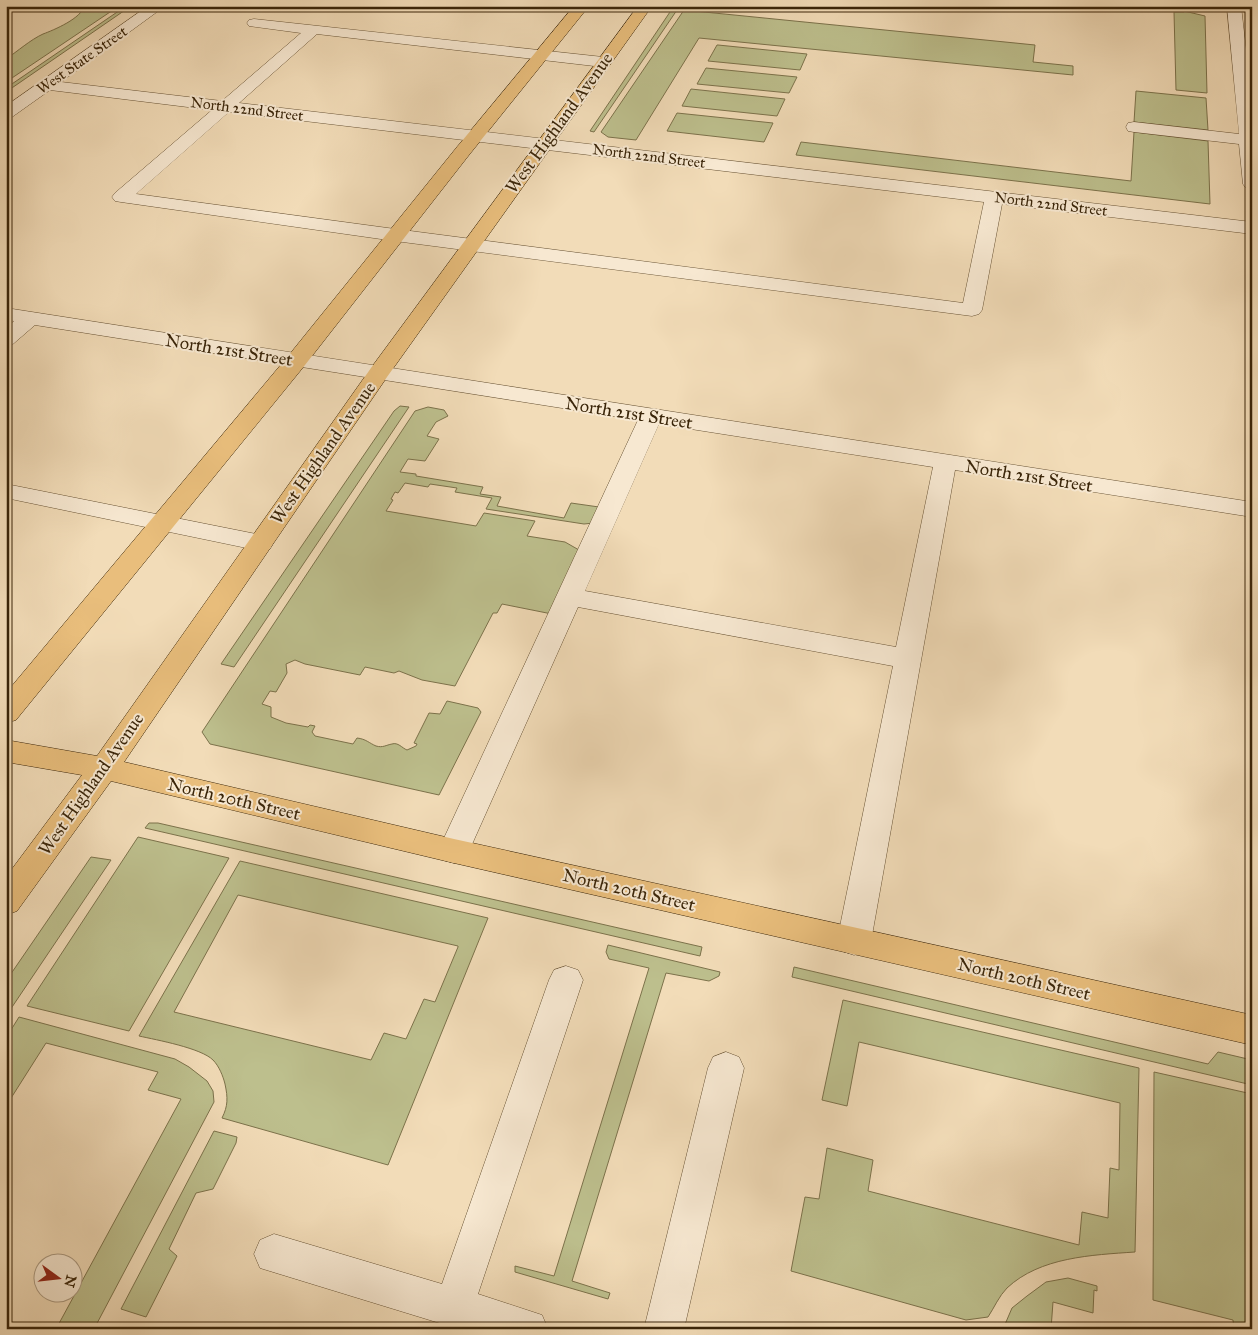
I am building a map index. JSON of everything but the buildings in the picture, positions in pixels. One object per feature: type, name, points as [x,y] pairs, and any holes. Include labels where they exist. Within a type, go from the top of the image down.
[{"type":"main road","points":[[6,713],[296,360],[395,235],[582,6]]},
{"type":"main road","name":"West Highland Avenue","points":[[6,902],[104,768],[379,373],[543,144],[645,6]]},
{"type":"main road","name":"North 20th Street","points":[[6,751],[104,768],[454,851],[1252,1030]]},
{"type":"street","name":"West State Street","points":[[6,114],[158,6]]},
{"type":"street","points":[[1234,6],[1245,54],[1248,140],[1252,184]]},
{"type":"street","points":[[254,23],[604,62]]},
{"type":"street","points":[[312,30],[121,197],[395,235],[972,310],[994,198]]},
{"type":"street","name":"North 22nd Street","points":[[46,86],[1252,228]]},
{"type":"street","points":[[1134,127],[1248,140]]},
{"type":"street","name":"North 21st Street","points":[[6,314],[651,417],[1252,510]]},
{"type":"street","points":[[6,340],[30,318]]},
{"type":"street","points":[[454,851],[651,417]]},
{"type":"street","points":[[854,941],[945,463]]},
{"type":"street","points":[[6,491],[261,543]]},
{"type":"street","points":[[569,597],[908,659]]},
{"type":"street","points":[[454,1307],[566,980]]},
{"type":"street","points":[[664,1329],[726,1068]]},
{"type":"street","points":[[274,1254],[528,1329]]},
{"type":"green space","points":[[84,6],[119,6],[6,82],[6,59],[38,36],[60,27],[73,19]]},
{"type":"green space","points":[[126,6],[131,6],[6,92],[6,88]]},
{"type":"green space","points":[[672,9],[677,10],[594,132],[590,131]]},
{"type":"green space","points":[[684,10],[1035,45],[1033,62],[1073,66],[1073,75],[699,38],[636,140],[608,137],[601,132]]},
{"type":"green space","points":[[1184,11],[1205,16],[1207,93],[1176,90],[1174,12]]},
{"type":"green space","points":[[717,45],[807,54],[800,70],[708,61]]},
{"type":"green space","points":[[706,68],[797,77],[789,93],[697,84]]},
{"type":"green space","points":[[691,89],[785,99],[777,116],[682,106]]},
{"type":"green space","points":[[1136,91],[1206,98],[1208,130],[1134,122]]},
{"type":"green space","points":[[677,113],[773,123],[764,142],[667,131]]},
{"type":"green space","points":[[1134,132],[1208,141],[1210,204],[796,155],[801,142],[1131,181]]},
{"type":"green space","points":[[400,406],[409,407],[234,667],[221,664],[394,411]]},
{"type":"green space","points":[[428,407],[444,410],[448,416],[436,422],[427,436],[439,439],[425,461],[408,459],[400,472],[483,487],[480,494],[501,497],[497,506],[564,518],[571,503],[599,507],[594,523],[584,524],[486,509],[492,498],[455,492],[457,488],[430,484],[428,487],[405,483],[398,493],[395,492],[391,499],[393,500],[386,511],[476,526],[484,513],[535,521],[527,536],[565,542],[579,550],[552,614],[502,604],[497,613],[493,613],[455,686],[422,680],[399,671],[394,673],[365,667],[360,675],[305,664],[295,660],[286,664],[287,673],[276,692],[270,691],[262,704],[271,707],[271,717],[286,723],[308,727],[310,725],[315,726],[312,732],[315,736],[353,744],[357,738],[378,747],[396,744],[407,750],[416,746],[417,744],[414,743],[429,713],[440,714],[447,701],[478,708],[481,712],[439,795],[210,744],[202,732],[415,411]]},
{"type":"green space","points":[[149,823],[158,823],[702,947],[700,956],[145,828]]},
{"type":"green space","points":[[138,837],[229,858],[129,1031],[27,1006]]},
{"type":"green space","points":[[91,857],[111,860],[6,1016],[6,981]]},
{"type":"green space","points":[[240,861],[488,918],[388,1165],[222,1118],[226,1106],[226,1089],[220,1071],[213,1060],[189,1048],[139,1036]],"holes":[[[238,895],[458,946],[435,1002],[424,999],[406,1039],[384,1033],[371,1060],[174,1012]]]},
{"type":"green space","points":[[608,945],[720,972],[719,976],[709,981],[666,973],[572,1281],[610,1293],[608,1299],[515,1272],[515,1266],[554,1276],[649,968],[609,959],[606,952]]},
{"type":"green space","points":[[794,967],[1208,1064],[1218,1052],[1252,1060],[1252,1085],[792,977]]},
{"type":"green space","points":[[843,1000],[1139,1068],[1135,1252],[1067,1260],[1035,1270],[1007,1288],[988,1317],[966,1320],[791,1271],[805,1197],[819,1199],[827,1148],[873,1160],[868,1191],[1079,1245],[1082,1212],[1108,1218],[1110,1168],[1119,1170],[1120,1103],[859,1042],[847,1106],[822,1100]]},
{"type":"green space","points":[[19,1017],[175,1059],[207,1081],[213,1091],[214,1102],[94,1329],[56,1329],[71,1302],[82,1302],[82,1281],[181,1099],[148,1090],[158,1072],[46,1043],[6,1106],[6,1038]]},
{"type":"green space","points":[[1154,1072],[1252,1094],[1252,1329],[1234,1329],[1233,1320],[1153,1300]]},
{"type":"green space","points":[[214,1131],[237,1137],[236,1143],[213,1189],[196,1193],[169,1249],[177,1256],[146,1317],[121,1309]]},
{"type":"green space","points":[[1068,1278],[1097,1286],[1097,1291],[1094,1290],[1093,1313],[1053,1302],[1051,1329],[1003,1329],[1012,1308],[1027,1296],[1046,1282]]}]
